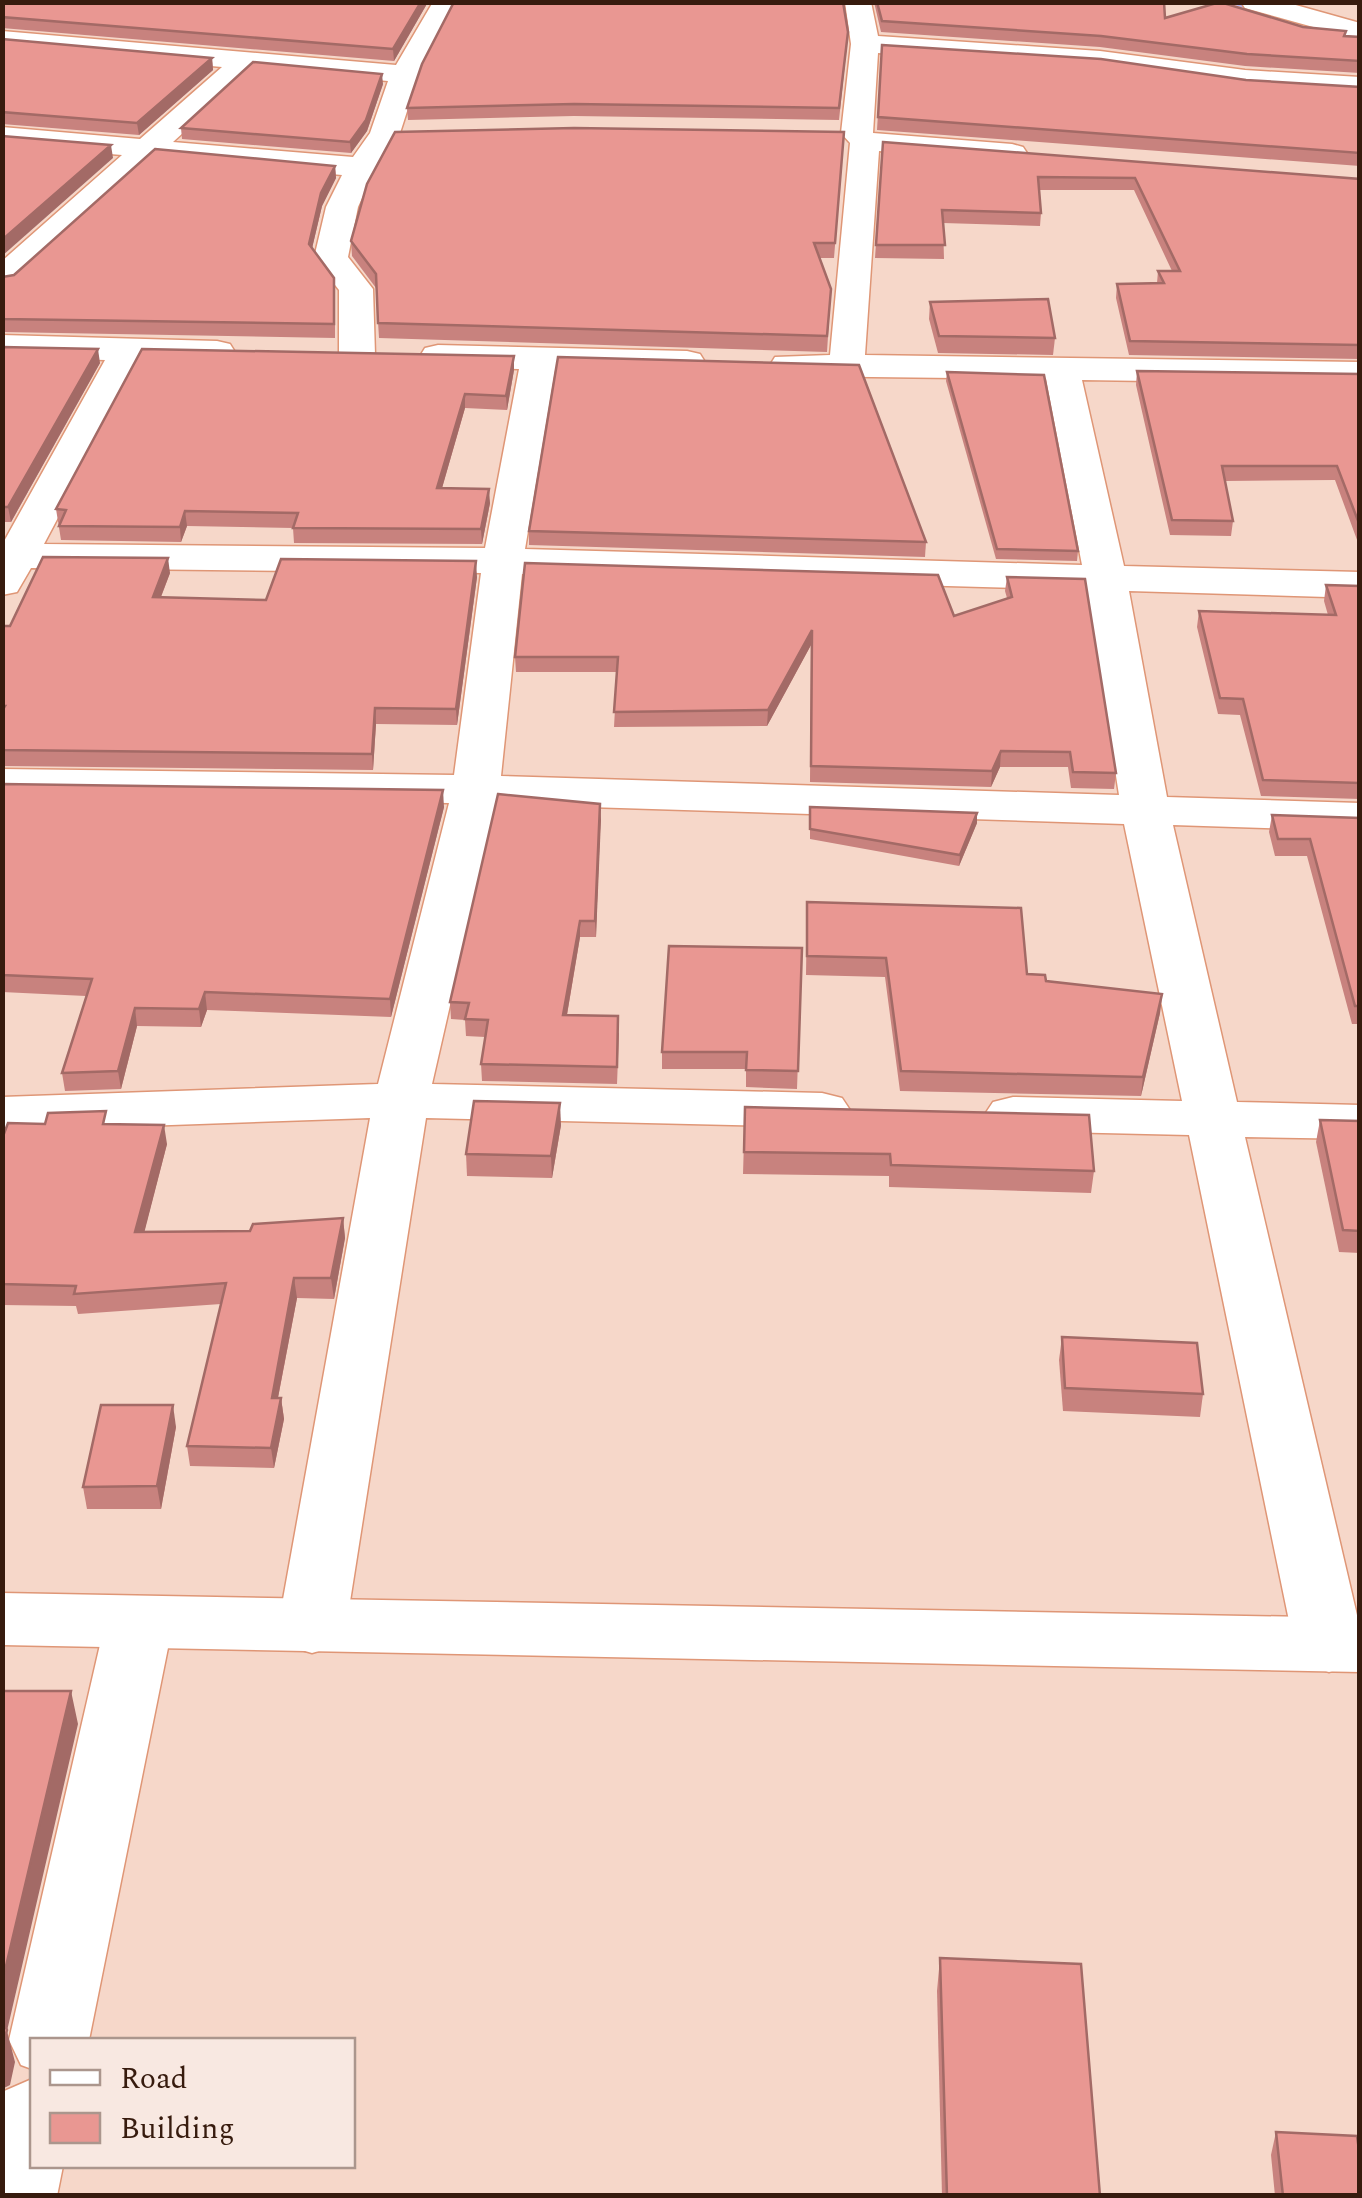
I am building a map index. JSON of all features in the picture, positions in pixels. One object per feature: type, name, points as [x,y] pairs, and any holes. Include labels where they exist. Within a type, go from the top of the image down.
[{"type":"street","points":[[357,355],[356,289],[331,258],[342,207],[361,167],[385,133],[405,74],[447,2]]},
{"type":"street","points":[[846,367],[857,246],[861,137],[864,44],[858,2]]},
{"type":"street","points":[[1254,2],[1360,32]]},
{"type":"street","points":[[10,43],[64,12]]},
{"type":"street","points":[[10,43],[405,74]]},
{"type":"street","points":[[864,44],[1100,59],[1245,79],[1360,86]]},
{"type":"street","points":[[10,266],[149,150],[245,61]]},
{"type":"street","points":[[385,133],[423,132]]},
{"type":"street","points":[[819,132],[1044,156]]},
{"type":"street","points":[[2,136],[361,167]]},
{"type":"street","points":[[2,346],[243,353]]},
{"type":"street","points":[[128,351],[10,570],[503,561],[1360,585]]},
{"type":"street","points":[[319,354],[712,362]]},
{"type":"street","points":[[312,1628],[401,1100],[476,790],[503,561],[540,356]]},
{"type":"street","points":[[750,364],[1360,373]]},
{"type":"street","points":[[2,1619],[1344,1645],[1211,1119],[1146,813],[1106,580],[1062,370]]},
{"type":"street","points":[[2,783],[476,790],[1146,813],[1360,816]]},
{"type":"street","points":[[2,1114],[401,1100],[875,1111]]},
{"type":"street","points":[[954,1113],[1360,1122]]},
{"type":"street","points":[[49,2038],[139,1623]]},
{"type":"street","points":[[15,2196],[30,2125]]},
{"type":"building","points":[[2,2],[421,2],[393,49],[2,17]]},
{"type":"building","points":[[454,2],[843,2],[848,32],[839,108],[574,104],[407,108],[422,64]]},
{"type":"building","points":[[877,2],[1164,2],[1165,18],[1220,2],[1303,27],[1346,31],[1344,36],[1360,37],[1360,61],[1247,54],[1101,36],[882,21]]},
{"type":"building","points":[[2,39],[212,58],[137,123],[2,112]]},
{"type":"building","points":[[882,45],[1101,59],[1246,80],[1360,87],[1360,153],[878,117]]},
{"type":"building","points":[[253,62],[382,74],[366,120],[350,142],[181,128]]},
{"type":"building","points":[[574,128],[844,132],[835,243],[814,243],[831,289],[827,336],[378,323],[376,274],[351,241],[367,184],[395,132]]},
{"type":"building","points":[[2,136],[111,145],[2,240]]},
{"type":"building","points":[[883,142],[1360,179],[1360,345],[1130,341],[1117,284],[1164,283],[1158,271],[1180,271],[1135,178],[1038,177],[1041,213],[942,210],[945,245],[876,245]]},
{"type":"building","points":[[155,149],[335,166],[321,193],[309,244],[334,278],[334,324],[2,319],[2,277],[14,275]]},
{"type":"building","points":[[1048,299],[1055,338],[939,336],[930,302]]},
{"type":"building","points":[[2,347],[98,349],[8,507],[2,507]]},
{"type":"building","points":[[142,349],[514,356],[506,396],[465,394],[437,488],[489,489],[481,529],[293,528],[298,513],[185,511],[180,527],[59,526],[66,510],[56,509]]},
{"type":"building","points":[[558,357],[859,365],[926,542],[529,531]]},
{"type":"building","points":[[1137,371],[1360,374],[1360,526],[1337,466],[1222,466],[1233,521],[1172,520]]},
{"type":"building","points":[[947,372],[1044,375],[1078,551],[997,549]]},
{"type":"building","points":[[43,557],[168,558],[153,597],[266,600],[281,559],[476,561],[456,709],[375,708],[372,754],[2,750],[2,626],[10,626]]},
{"type":"building","points":[[525,563],[938,575],[954,616],[1012,597],[1007,577],[1085,579],[1116,773],[1073,772],[1070,752],[1001,751],[992,771],[811,766],[812,630],[768,710],[614,712],[618,657],[515,657]]},
{"type":"building","points":[[1326,585],[1360,586],[1360,783],[1263,780],[1243,699],[1220,698],[1199,611],[1336,615]]},
{"type":"building","points":[[2,784],[443,790],[390,999],[205,992],[199,1009],[135,1008],[118,1071],[62,1073],[92,979],[2,975]]},
{"type":"building","points":[[498,794],[600,804],[595,921],[580,921],[563,1015],[618,1016],[617,1067],[481,1064],[488,1020],[465,1019],[469,1003],[450,1002]]},
{"type":"building","points":[[810,807],[977,813],[960,855],[810,829]]},
{"type":"building","points":[[1272,815],[1360,818],[1360,1006],[1355,1006],[1310,839],[1278,839]]},
{"type":"building","points":[[807,902],[1021,908],[1027,974],[1045,975],[1046,981],[1162,994],[1143,1077],[901,1071],[886,958],[807,956]]},
{"type":"building","points":[[669,946],[802,948],[798,1071],[746,1070],[747,1052],[662,1052]]},
{"type":"building","points":[[474,1101],[560,1103],[551,1156],[466,1154]]},
{"type":"building","points":[[745,1107],[1089,1115],[1094,1171],[891,1165],[890,1154],[744,1152]]},
{"type":"building","points":[[106,1111],[103,1124],[164,1125],[135,1232],[250,1231],[253,1224],[343,1218],[331,1278],[294,1278],[272,1398],[281,1398],[271,1448],[187,1446],[226,1283],[74,1294],[76,1286],[2,1284],[2,1139],[8,1123],[45,1124],[48,1113]]},
{"type":"building","points":[[1320,1120],[1360,1121],[1360,1231],[1343,1230]]},
{"type":"building","points":[[1062,1337],[1197,1343],[1203,1394],[1065,1388]]},
{"type":"building","points":[[101,1405],[173,1405],[157,1486],[83,1487]]},
{"type":"building","points":[[2,1691],[71,1691],[2,1983]]},
{"type":"building","points":[[940,1958],[1081,1964],[1100,2196],[947,2196]]},
{"type":"building","points":[[2,2020],[7,2030],[2,2047]]},
{"type":"building","points":[[1276,2132],[1357,2136],[1360,2196],[1283,2196]]},
{"type":"waterway","points":[[1230,2],[1263,11]]}]
